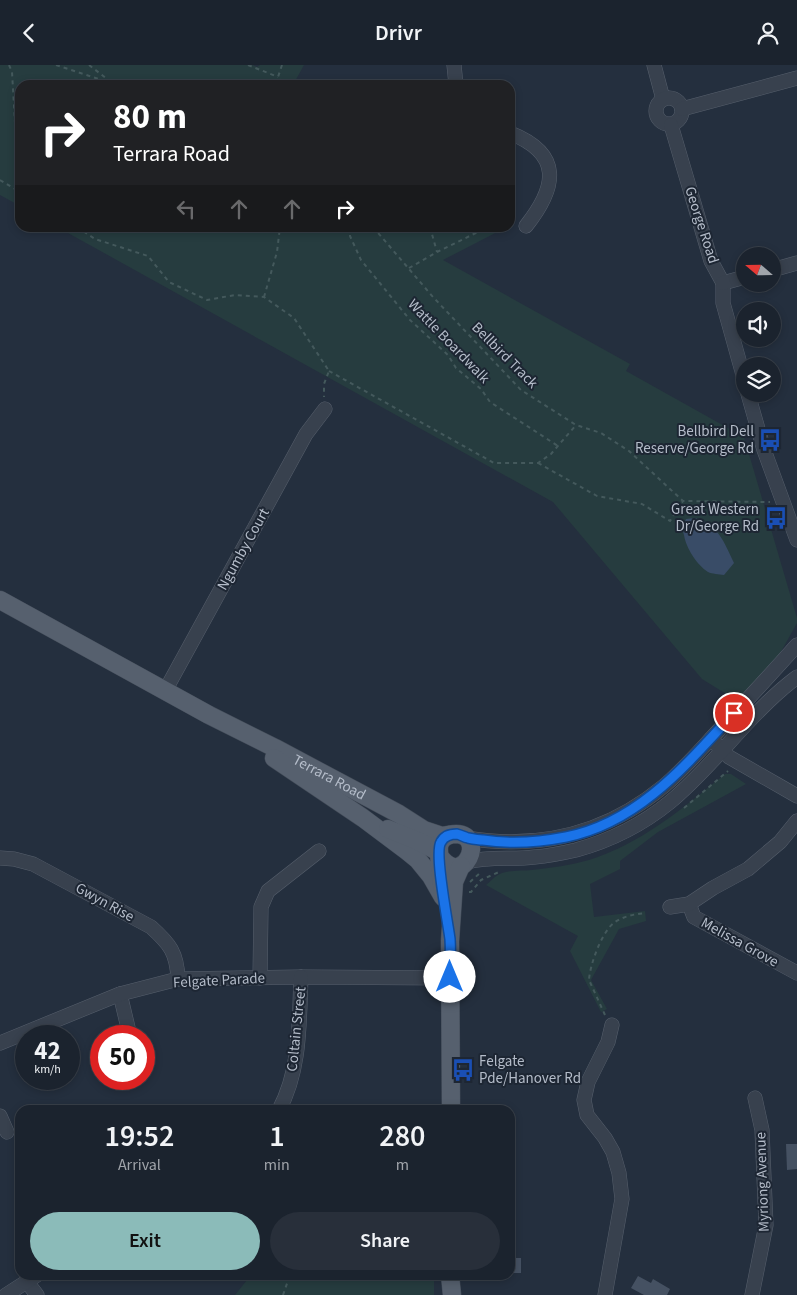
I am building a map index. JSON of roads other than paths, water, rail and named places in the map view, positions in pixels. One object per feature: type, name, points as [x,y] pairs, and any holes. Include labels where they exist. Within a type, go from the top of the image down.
[{"type":"main road","name":"Terrara Road","points":[[0,600],[165,691],[399,814],[424,830],[442,835],[457,836]]},
{"type":"main road","name":"Terrara Road","points":[[210,715],[363,818],[418,860],[431,876],[443,897]]},
{"type":"main road","name":"Terrara Road","points":[[363,818],[418,841],[439,854]]},
{"type":"main road","points":[[450,941],[439,854],[441,842],[457,836],[471,847],[472,853],[454,881],[450,941],[451,1105]]},
{"type":"main road","points":[[439,854],[449,866],[464,864]]},
{"type":"main road","points":[[451,1280],[454,1295]]},
{"type":"main road","points":[[454,1295],[456,1280]]},
{"type":"street","points":[[454,65],[456,80]]},
{"type":"street","points":[[654,65],[663,99]]},
{"type":"street","points":[[682,109],[797,78]]},
{"type":"street","points":[[663,99],[676,100],[680,104],[682,109],[681,118],[675,124],[663,123],[657,117],[657,105],[663,99]]},
{"type":"street","name":"George Road","points":[[671,125],[711,261],[723,283],[723,303],[738,357]]},
{"type":"street","points":[[515,136],[532,144],[542,154],[549,169],[548,188],[538,211],[526,226]]},
{"type":"street","points":[[781,267],[797,263]]},
{"type":"street","points":[[723,283],[736,279]]},
{"type":"street","points":[[750,402],[764,450],[797,540]]},
{"type":"street","name":"Ngumby Court","points":[[165,691],[306,434],[325,409]]},
{"type":"street","name":"Terrara Road","points":[[457,836],[485,841],[532,841],[568,836],[588,830],[623,814],[646,800],[681,770],[797,645]]},
{"type":"street","name":"Terrara Road","points":[[769,676],[797,658]]},
{"type":"street","points":[[464,864],[477,859],[535,857],[576,850],[613,836],[651,815],[671,801],[775,694],[797,677]]},
{"type":"street","points":[[711,738],[721,751],[738,763],[797,796]]},
{"type":"street","name":"Melissa Grove","points":[[670,907],[689,904],[748,869],[780,842],[797,821]]},
{"type":"street","points":[[260,978],[261,907],[268,891],[319,851]]},
{"type":"street","name":"Gwyn Rise","points":[[0,858],[14,859],[33,864],[151,927],[166,940],[174,951],[178,968],[178,979]]},
{"type":"street","name":"Melissa Grove","points":[[689,904],[694,917],[797,973]]},
{"type":"street","name":"Coltain Street","points":[[281,1105],[290,1085],[296,1059],[301,977]]},
{"type":"street","name":"Felgate Parade","points":[[0,1043],[120,994],[178,979],[450,977]]},
{"type":"street","points":[[120,994],[127,1025]]},
{"type":"street","points":[[605,1295],[622,1199],[619,1173],[613,1152],[605,1138],[587,1115],[584,1100],[588,1082],[608,1042],[612,1025]]},
{"type":"street","name":"Myriong Avenue","points":[[752,1295],[766,1225],[762,1130],[755,1098]]},
{"type":"street","points":[[0,1116],[7,1132]]},
{"type":"street","points":[[6,1295],[29,1280]]},
{"type":"street","points":[[33,1280],[37,1295]]},
{"type":"water","points":[[695,518],[715,529],[727,548],[734,563],[724,575],[708,572],[696,561],[690,551],[683,533],[686,519]]},
{"type":"place","name":"Bellbird Dell Reserve/George Rd","points":[[770,440]]},
{"type":"place","name":"Great Western Dr/George Rd","points":[[776,518]]},
{"type":"place","name":"Felgate Pde/Hanover Rd","points":[[463,1070]]}]
